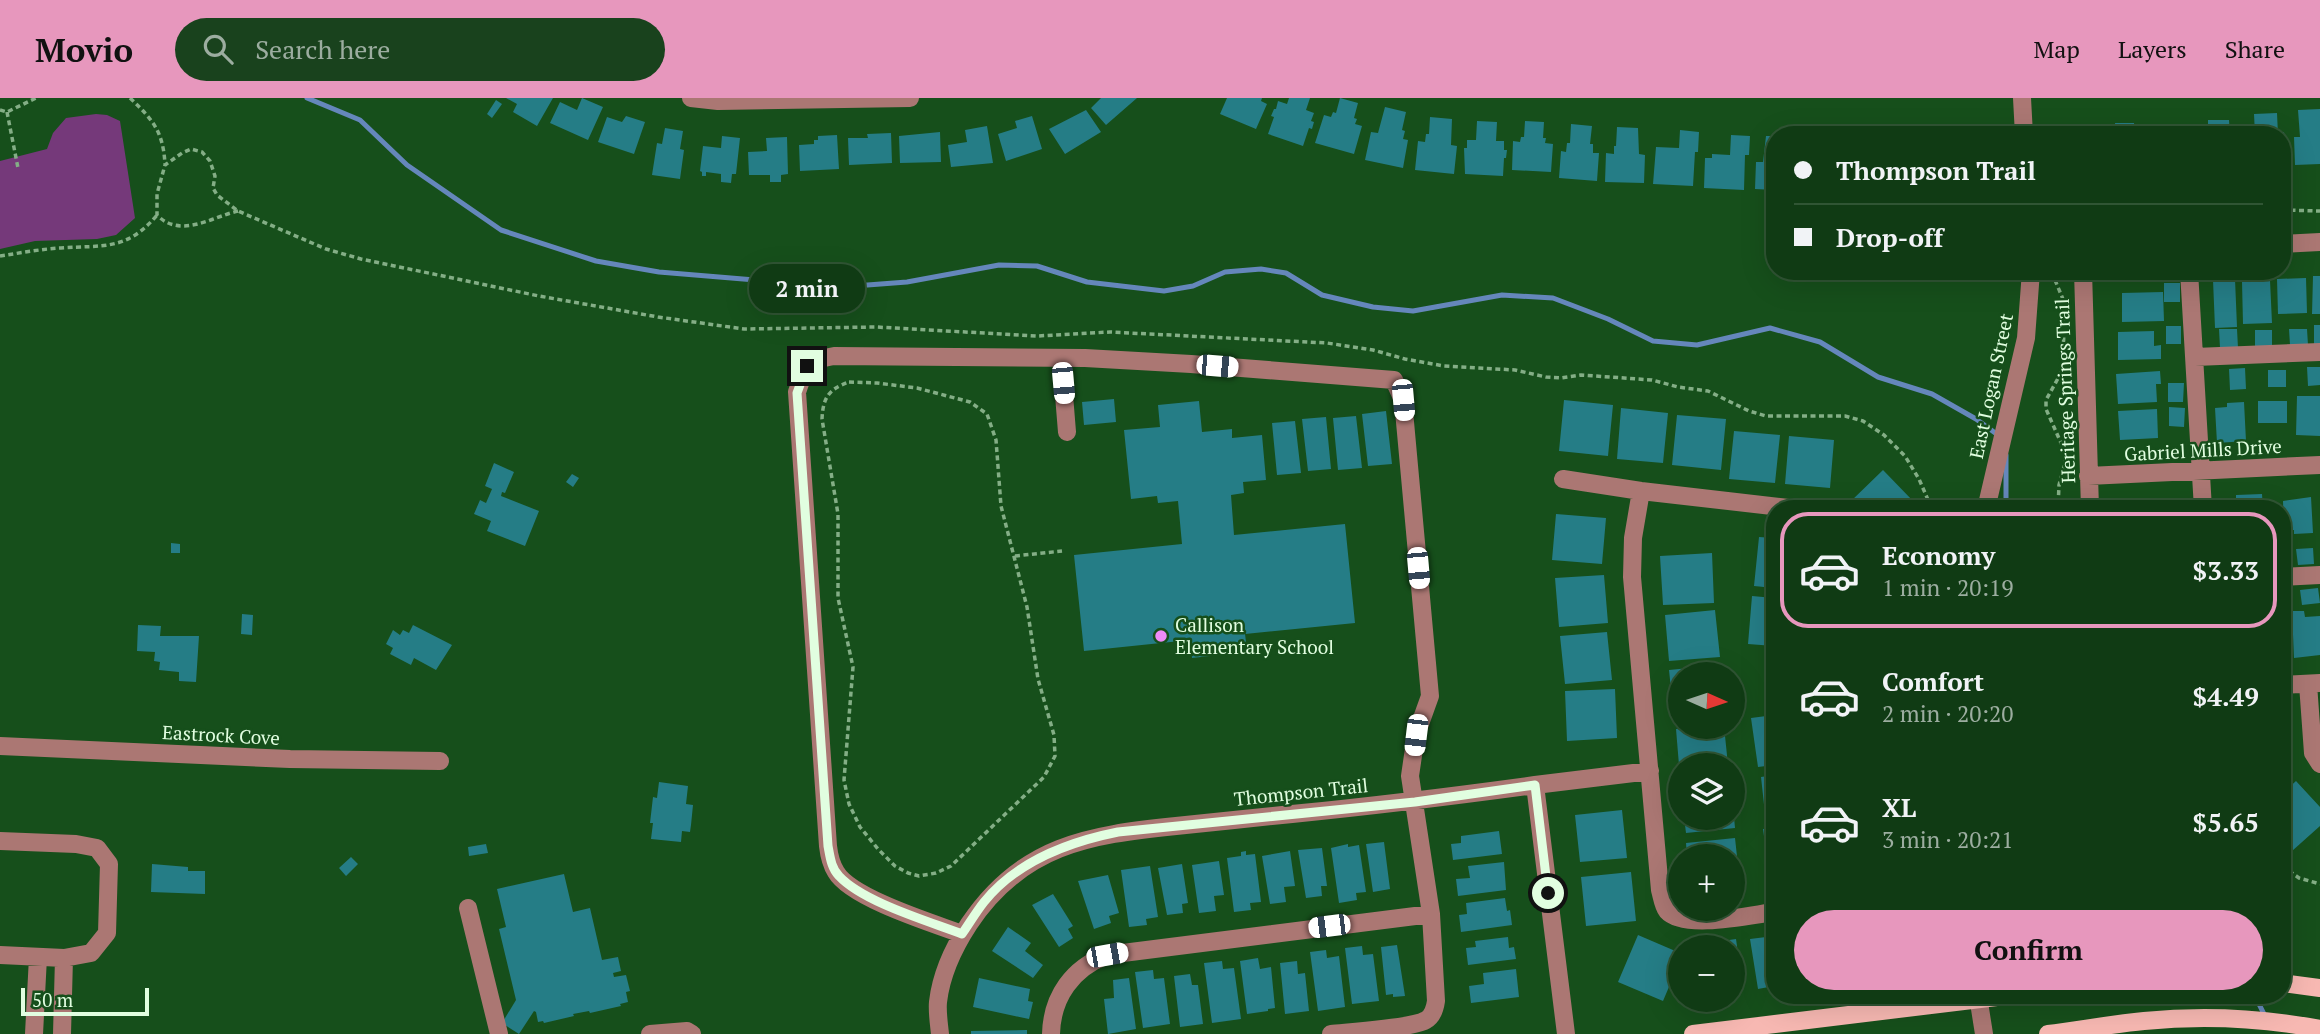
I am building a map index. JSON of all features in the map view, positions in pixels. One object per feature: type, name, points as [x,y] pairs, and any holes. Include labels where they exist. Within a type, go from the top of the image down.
[{"type":"main road","points":[[2291,984],[2320,988]]},
{"type":"main road","points":[[1693,1034],[1924,1004]]},
{"type":"main road","points":[[2048,1034],[2145,1020],[2198,1018],[2283,1022],[2320,1029]]},
{"type":"street","points":[[691,98],[719,101],[910,98]]},
{"type":"street","points":[[2022,98],[2024,126]]},
{"type":"street","points":[[2291,244],[2320,242]]},
{"type":"street","name":"East Logan Street","points":[[1988,500],[2026,338],[2030,280]]},
{"type":"street","name":"Heritage Springs Trail","points":[[2083,280],[2090,500]]},
{"type":"street","points":[[2190,280],[2202,500]]},
{"type":"street","points":[[2194,357],[2320,352]]},
{"type":"street","points":[[962,934],[861,893],[837,874],[831,861],[797,393],[807,366],[818,359],[834,356],[1061,358],[1191,364],[1394,380],[1403,400],[1430,696],[1416,735],[1410,776],[1431,914],[1437,989],[1433,1013],[1426,1020],[1331,1034]]},
{"type":"street","points":[[1061,358],[1067,432]]},
{"type":"street","name":"Gabriel Mills Drive","points":[[2088,476],[2320,465]]},
{"type":"street","points":[[1563,480],[1766,505]]},
{"type":"street","points":[[1642,491],[1633,538],[1632,577],[1661,890],[1666,910],[1678,919],[1696,921],[1766,913]]},
{"type":"street","points":[[2291,577],[2320,575]]},
{"type":"street","points":[[2291,685],[2314,684],[2313,753],[2320,764]]},
{"type":"street","name":"Eastrock Cove","points":[[0,746],[290,759],[440,761]]},
{"type":"street","name":"Thompson Trail","points":[[940,1034],[938,1004],[944,978],[962,934],[984,902],[1002,884],[1024,867],[1066,845],[1118,832],[1415,802],[1650,771]]},
{"type":"street","points":[[1535,785],[1566,1034]]},
{"type":"street","points":[[0,841],[97,848],[109,864],[107,933],[91,953],[64,958],[0,955]]},
{"type":"street","points":[[468,908],[499,1034]]},
{"type":"street","points":[[1051,1034],[1055,1008],[1070,979],[1087,964],[1107,955],[1431,914]]},
{"type":"street","points":[[34,1034],[38,957]]},
{"type":"street","points":[[61,1034],[64,958]]},
{"type":"street","points":[[1979,1004],[1984,1034]]},
{"type":"street","points":[[650,1034],[687,1031],[692,1034]]},
{"type":"path","points":[[0,110],[8,112],[36,98]]},
{"type":"path","points":[[0,256],[42,249],[112,245],[144,230],[157,215],[157,194],[165,164],[164,146],[158,128],[130,98]]},
{"type":"path","points":[[8,112],[18,168]]},
{"type":"path","points":[[165,164],[191,149],[202,152],[210,161],[217,195],[238,211],[326,249],[361,259],[539,296],[658,317],[744,329],[876,327],[1037,336],[1110,332],[1327,343],[1444,366],[1515,370],[1553,377],[1581,375],[1651,380],[1709,391],[1749,411],[1766,416],[1833,415],[1863,421],[1884,435],[1905,456],[1928,500]]},
{"type":"path","points":[[2291,210],[2320,211]]},
{"type":"path","points":[[157,215],[172,225],[183,226],[201,224],[219,215],[238,211]]},
{"type":"path","points":[[2055,280],[2065,304],[2063,356],[2061,373],[2046,400],[2046,409],[2065,452],[2058,500]]},
{"type":"path","points":[[849,382],[877,383],[950,395],[981,408],[990,420],[996,440],[1001,506],[1015,556],[1027,607],[1038,680],[1054,735],[1055,756],[1044,777],[951,866],[936,873],[919,876],[908,873],[886,858],[860,827],[849,804],[844,780],[853,667],[838,598],[838,514],[822,419],[823,403],[828,393],[849,382]]},
{"type":"path","points":[[1015,556],[1062,551]]},
{"type":"path","points":[[2291,872],[2299,878],[2320,884]]},
{"type":"shaded area","points":[[107,115],[120,121],[135,218],[116,235],[97,239],[35,241],[0,249],[0,161],[47,149],[53,133],[66,118]]},
{"type":"building","points":[[506,98],[553,98],[537,126],[513,112],[517,104]]},
{"type":"building","points":[[582,98],[603,107],[588,140],[550,123],[560,102],[577,110]]},
{"type":"building","points":[[1101,98],[1137,98],[1106,125],[1091,108]]},
{"type":"building","points":[[1227,98],[1262,98],[1261,101],[1267,104],[1256,129],[1220,114]]},
{"type":"building","points":[[1289,98],[1310,98],[1306,110],[1314,113],[1311,121],[1314,122],[1303,146],[1268,134],[1274,117],[1271,116],[1278,101],[1287,104]]},
{"type":"building","points":[[1340,98],[1358,103],[1355,124],[1362,126],[1354,154],[1315,143],[1324,115],[1331,117],[1333,112],[1336,113]]},
{"type":"building","points":[[496,100],[502,104],[492,118],[487,114]]},
{"type":"building","points":[[1385,107],[1406,112],[1402,130],[1405,131],[1403,139],[1408,140],[1403,168],[1365,160],[1371,132],[1378,133]]},
{"type":"building","points":[[2320,109],[2320,164],[2295,165],[2294,137],[2300,137],[2298,110]]},
{"type":"building","points":[[1086,110],[1101,132],[1065,154],[1049,129]]},
{"type":"building","points":[[2277,113],[2278,126],[2255,126],[2254,114]]},
{"type":"building","points":[[626,116],[645,122],[634,154],[598,142],[607,117],[622,122]]},
{"type":"building","points":[[1032,116],[1042,149],[1006,161],[998,134],[1017,128],[1015,121]]},
{"type":"building","points":[[1430,117],[1452,119],[1451,145],[1457,146],[1454,174],[1415,170],[1418,141],[1425,142],[1426,134],[1429,134]]},
{"type":"building","points":[[2208,120],[2229,120],[2229,126],[2208,126]]},
{"type":"building","points":[[1477,121],[1497,122],[1496,141],[1504,141],[1504,150],[1507,150],[1503,176],[1465,174],[1464,148],[1467,148],[1467,140],[1476,140]]},
{"type":"building","points":[[1525,121],[1544,122],[1545,143],[1553,144],[1551,172],[1512,170],[1513,141],[1520,142],[1521,137],[1524,137]]},
{"type":"building","points":[[2115,123],[2134,123],[2134,126],[2115,126]]},
{"type":"building","points":[[1571,124],[1592,126],[1590,144],[1593,144],[1593,153],[1599,153],[1597,181],[1559,178],[1561,151],[1566,152],[1567,143],[1570,143]]},
{"type":"building","points":[[2183,124],[2183,126],[2161,126]]},
{"type":"building","points":[[987,126],[993,163],[951,167],[948,145],[967,142],[965,130]]},
{"type":"building","points":[[1617,127],[1638,128],[1639,154],[1645,155],[1644,183],[1605,182],[1606,153],[1614,154]]},
{"type":"building","points":[[665,128],[683,131],[680,149],[684,150],[680,179],[652,175],[657,143],[662,144]]},
{"type":"building","points":[[1680,130],[1699,132],[1693,186],[1653,184],[1656,147],[1679,148]]},
{"type":"building","points":[[940,132],[941,162],[900,163],[899,136]]},
{"type":"building","points":[[891,133],[892,163],[849,165],[848,138],[868,138],[867,134]]},
{"type":"building","points":[[837,135],[839,169],[800,171],[799,145],[814,144],[818,136]]},
{"type":"building","points":[[1731,135],[1750,136],[1749,155],[1745,155],[1744,190],[1704,188],[1705,158],[1712,158],[1712,154],[1730,155]]},
{"type":"building","points":[[722,136],[740,138],[736,174],[732,174],[731,183],[721,182],[721,174],[706,172],[706,176],[702,176],[700,171],[703,146],[721,148]]},
{"type":"building","points":[[1766,136],[1766,190],[1755,189],[1756,162],[1763,162]]},
{"type":"building","points":[[787,137],[788,174],[781,175],[781,182],[770,182],[770,175],[749,175],[748,152],[767,151],[766,138]]},
{"type":"building","points":[[2313,276],[2320,276],[2320,314],[2312,314]]},
{"type":"building","points":[[2306,278],[2307,313],[2278,314],[2277,280]]},
{"type":"building","points":[[2213,280],[2235,280],[2237,327],[2215,328]]},
{"type":"building","points":[[2270,280],[2272,323],[2243,324],[2242,282]]},
{"type":"building","points":[[2164,283],[2180,283],[2180,302],[2164,302]]},
{"type":"building","points":[[2163,292],[2164,321],[2122,322],[2122,293]]},
{"type":"building","points":[[2314,325],[2320,325],[2320,344],[2314,344]]},
{"type":"building","points":[[2166,326],[2181,326],[2181,344],[2166,344]]},
{"type":"building","points":[[2219,329],[2237,329],[2238,348],[2220,348]]},
{"type":"building","points":[[2289,329],[2307,329],[2308,345],[2290,345]]},
{"type":"building","points":[[2255,330],[2272,330],[2272,346],[2255,346]]},
{"type":"building","points":[[2154,331],[2154,346],[2161,345],[2161,359],[2118,360],[2118,332]]},
{"type":"building","points":[[2307,367],[2320,367],[2320,385],[2308,386]]},
{"type":"building","points":[[2245,368],[2246,389],[2230,390],[2229,369]]},
{"type":"building","points":[[2268,370],[2286,370],[2286,387],[2268,387]]},
{"type":"building","points":[[2160,371],[2161,384],[2156,384],[2157,402],[2118,404],[2116,374]]},
{"type":"building","points":[[2168,383],[2184,383],[2183,402],[2168,402]]},
{"type":"building","points":[[2297,396],[2320,396],[2320,436],[2296,435]]},
{"type":"building","points":[[1114,399],[1116,422],[1084,425],[1082,402]]},
{"type":"building","points":[[1564,400],[1613,405],[1608,456],[1559,451]]},
{"type":"building","points":[[1199,401],[1202,432],[1232,429],[1232,438],[1262,435],[1266,480],[1243,482],[1244,493],[1231,495],[1234,535],[1345,524],[1355,623],[1245,634],[1246,642],[1237,643],[1238,653],[1192,658],[1190,640],[1084,651],[1074,555],[1182,544],[1178,501],[1158,503],[1157,496],[1131,499],[1124,430],[1160,427],[1158,405]]},
{"type":"building","points":[[2258,401],[2287,401],[2287,423],[2258,423]]},
{"type":"building","points":[[2244,402],[2246,441],[2217,443],[2215,408],[2227,407],[2227,403]]},
{"type":"building","points":[[2169,407],[2185,408],[2184,427],[2169,426]]},
{"type":"building","points":[[1621,408],[1668,413],[1663,463],[1617,459]]},
{"type":"building","points":[[2157,409],[2158,438],[2120,440],[2118,411]]},
{"type":"building","points":[[1386,411],[1392,464],[1368,466],[1362,414]]},
{"type":"building","points":[[1677,415],[1726,419],[1721,470],[1672,465]]},
{"type":"building","points":[[1356,416],[1362,468],[1338,470],[1333,418]]},
{"type":"building","points":[[1326,417],[1331,469],[1308,471],[1302,419]]},
{"type":"building","points":[[1295,421],[1301,473],[1277,475],[1272,423]]},
{"type":"building","points":[[1734,431],[1780,435],[1775,483],[1729,479]]},
{"type":"building","points":[[1789,436],[1834,440],[1830,488],[1785,484]]},
{"type":"building","points":[[494,463],[514,472],[501,496],[539,511],[525,546],[487,531],[491,521],[474,514],[480,500],[486,503],[492,489],[485,486]]},
{"type":"building","points":[[1883,470],[1912,500],[1852,500]]},
{"type":"building","points":[[572,474],[579,478],[573,487],[566,482]]},
{"type":"building","points":[[2262,494],[2262,500],[2236,500],[2236,495]]},
{"type":"building","points":[[2311,497],[2313,533],[2294,534],[2294,530],[2291,530],[2290,500]]},
{"type":"building","points":[[1556,514],[1606,518],[1602,564],[1552,560]]},
{"type":"building","points":[[1759,537],[1766,537],[1766,587],[1754,586]]},
{"type":"building","points":[[171,543],[180,544],[180,553],[171,553]]},
{"type":"building","points":[[2313,548],[2314,564],[2298,565],[2296,549]]},
{"type":"building","points":[[1712,553],[1714,603],[1663,605],[1660,556]]},
{"type":"building","points":[[1604,575],[1608,623],[1559,627],[1555,578]]},
{"type":"building","points":[[2318,588],[2320,603],[2302,605],[2300,590]]},
{"type":"building","points":[[1752,596],[1766,597],[1766,645],[1748,644]]},
{"type":"building","points":[[1715,610],[1720,657],[1669,661],[1665,615]]},
{"type":"building","points":[[2292,611],[2304,611],[2305,617],[2320,616],[2320,655],[2294,658]]},
{"type":"building","points":[[242,614],[253,615],[252,635],[241,634]]},
{"type":"building","points":[[138,625],[161,626],[160,636],[199,636],[196,682],[179,681],[179,672],[159,670],[160,662],[154,661],[155,652],[137,651]]},
{"type":"building","points":[[413,625],[452,645],[436,670],[414,658],[411,665],[390,654],[393,648],[386,644],[393,630],[400,635],[403,630],[409,633]]},
{"type":"building","points":[[1607,632],[1612,680],[1565,684],[1560,636]]},
{"type":"building","points":[[1615,689],[1617,738],[1567,741],[1565,691]]},
{"type":"building","points":[[1766,716],[1766,766],[1758,767],[1751,718]]},
{"type":"building","points":[[1677,739],[1725,739],[1727,753],[1678,753]]},
{"type":"building","points":[[1766,776],[1766,823],[1761,777]]},
{"type":"building","points":[[2296,781],[2320,807],[2320,826],[2292,851],[2291,850],[2291,786]]},
{"type":"building","points":[[659,782],[688,786],[686,804],[693,805],[691,825],[690,832],[682,831],[681,842],[651,839],[653,797],[657,798]]},
{"type":"building","points":[[1622,810],[1627,858],[1580,862],[1575,815]]},
{"type":"building","points":[[1763,829],[1766,829],[1766,850]]},
{"type":"building","points":[[1686,830],[1715,830],[1686,833]]},
{"type":"building","points":[[1499,831],[1502,854],[1453,860],[1451,844],[1461,843],[1461,836]]},
{"type":"building","points":[[1735,838],[1736,844],[1686,844]]},
{"type":"building","points":[[1384,842],[1390,889],[1373,892],[1366,844]]},
{"type":"building","points":[[486,844],[488,853],[469,856],[468,847]]},
{"type":"building","points":[[1348,844],[1348,847],[1359,845],[1366,892],[1356,893],[1357,900],[1339,903],[1331,848]]},
{"type":"building","points":[[1322,848],[1327,886],[1321,886],[1322,896],[1306,898],[1298,850]]},
{"type":"building","points":[[1246,851],[1246,855],[1255,854],[1261,902],[1250,903],[1251,910],[1234,912],[1227,858],[1241,856],[1241,852]]},
{"type":"building","points":[[1290,851],[1295,886],[1284,887],[1286,902],[1270,904],[1262,856]]},
{"type":"building","points":[[351,857],[358,864],[346,876],[339,868]]},
{"type":"building","points":[[1219,861],[1224,895],[1214,896],[1216,911],[1199,913],[1192,865]]},
{"type":"building","points":[[1504,862],[1506,890],[1458,896],[1456,879],[1470,878],[1468,866]]},
{"type":"building","points":[[152,864],[188,867],[188,871],[205,871],[205,894],[151,892]]},
{"type":"building","points":[[1182,864],[1188,903],[1182,904],[1183,913],[1167,915],[1158,868]]},
{"type":"building","points":[[1150,866],[1158,917],[1146,919],[1147,925],[1129,927],[1121,870]]},
{"type":"building","points":[[1631,872],[1636,921],[1586,926],[1581,877]]},
{"type":"building","points":[[564,874],[573,912],[590,908],[602,960],[618,957],[621,971],[613,973],[614,977],[626,975],[630,991],[626,992],[628,1002],[620,1004],[621,1006],[573,1014],[574,1016],[544,1023],[538,1022],[534,1011],[519,1034],[502,1023],[516,1000],[499,929],[506,927],[497,889]]},
{"type":"building","points":[[1108,875],[1119,913],[1109,916],[1111,923],[1094,929],[1078,881]]},
{"type":"building","points":[[1053,894],[1073,926],[1068,929],[1073,938],[1059,947],[1032,905]]},
{"type":"building","points":[[1505,898],[1512,925],[1461,932],[1459,915],[1467,914],[1466,903]]},
{"type":"building","points":[[1008,927],[1031,943],[1025,951],[1043,965],[1033,978],[992,951]]},
{"type":"building","points":[[1638,935],[1668,948],[1668,989],[1663,1001],[1618,982]]},
{"type":"building","points":[[1508,937],[1509,948],[1514,947],[1516,959],[1468,965],[1466,948],[1476,947],[1475,941]]},
{"type":"building","points":[[1766,937],[1766,988],[1758,989],[1750,939]]},
{"type":"building","points":[[1397,945],[1405,996],[1393,997],[1393,994],[1386,995],[1381,947]]},
{"type":"building","points":[[1362,946],[1363,955],[1373,954],[1379,1001],[1352,1004],[1345,948]]},
{"type":"building","points":[[1326,950],[1327,958],[1339,956],[1345,1007],[1318,1011],[1310,952]]},
{"type":"building","points":[[1258,958],[1260,969],[1271,967],[1275,1008],[1247,1014],[1240,961]]},
{"type":"building","points":[[1222,961],[1223,969],[1234,968],[1241,1019],[1212,1023],[1204,963]]},
{"type":"building","points":[[1297,961],[1298,974],[1305,973],[1309,1011],[1285,1014],[1280,963]]},
{"type":"building","points":[[1516,969],[1519,997],[1471,1003],[1469,986],[1484,984],[1483,973]]},
{"type":"building","points":[[1153,970],[1154,979],[1164,978],[1170,1024],[1143,1028],[1135,972]]},
{"type":"building","points":[[1190,974],[1192,985],[1198,985],[1203,1024],[1180,1027],[1174,976]]},
{"type":"building","points":[[979,978],[1030,989],[1028,1001],[1033,1002],[1029,1019],[973,1007]]},
{"type":"building","points":[[1129,978],[1136,1029],[1108,1034],[1104,999],[1114,998],[1113,980]]},
{"type":"building","points":[[1027,1030],[1027,1034],[971,1034],[971,1031]]},
{"type":"waterway","points":[[307,98],[360,120],[407,165],[501,230],[596,261],[659,272],[841,287],[907,282],[999,265],[1037,266],[1087,282],[1164,291],[1193,286],[1225,272],[1261,269],[1286,273],[1322,295],[1373,307],[1413,311],[1502,295],[1553,298],[1608,319],[1653,341],[1697,345],[1770,328],[1820,342],[1878,377],[1932,394],[1998,435]]},
{"type":"waterway","points":[[2006,455],[2006,500]]},
{"type":"waterway","points":[[2259,1004],[2266,1018]]},
{"type":"place","name":"Callison Elementary School","points":[[1161,636]]},
{"type":"route","points":[[807,366],[797,393],[828,846],[837,874],[849,885],[892,907],[962,934],[984,902],[1024,867],[1066,845],[1089,838],[1118,832],[1415,802],[1535,785],[1548,893]]}]
